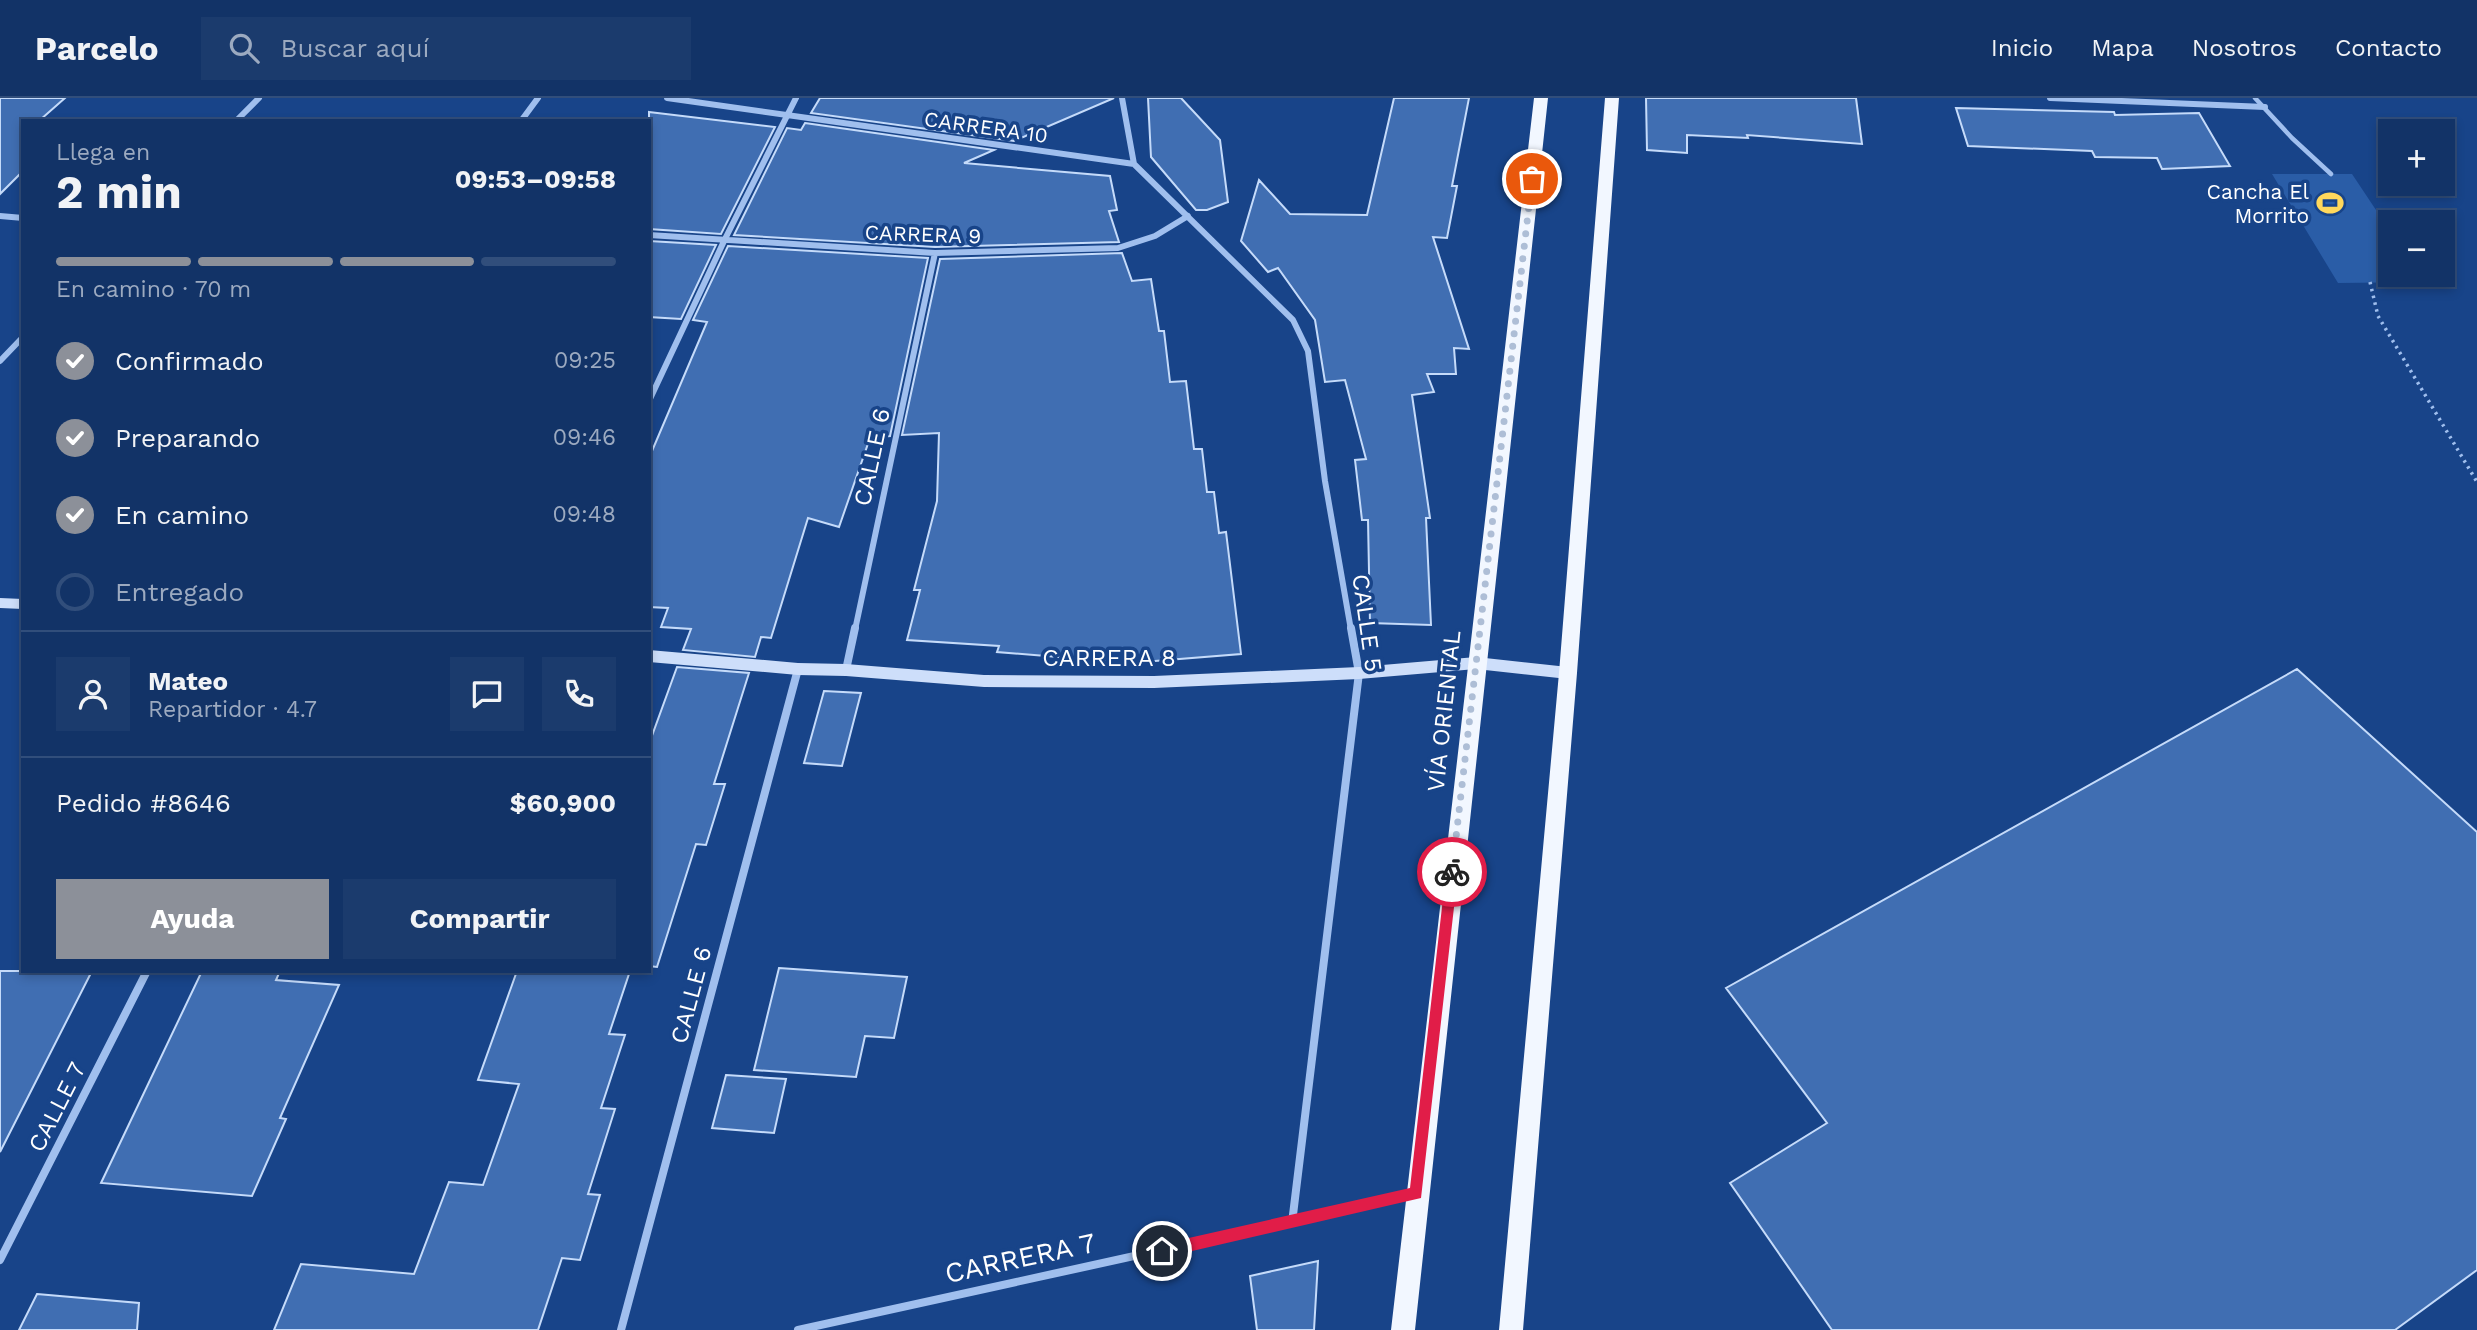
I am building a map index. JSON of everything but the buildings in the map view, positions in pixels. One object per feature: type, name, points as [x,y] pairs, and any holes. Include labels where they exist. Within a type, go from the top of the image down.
[{"type":"highway","name":"VÍA ORIENTAL","points":[[1403,1330],[1416,1193],[1541,98]]},
{"type":"highway","points":[[1511,1330],[1568,673],[1612,98]]},
{"type":"main road","points":[[0,603],[21,604]]},
{"type":"main road","name":"CARRERA 8","points":[[651,656],[798,670],[846,670],[984,681],[1154,682],[1359,673],[1476,663],[1568,673]]},
{"type":"street","points":[[238,119],[259,98]]},
{"type":"street","points":[[522,119],[538,98]]},
{"type":"street","name":"CARRERA 10","points":[[667,98],[1134,164]]},
{"type":"street","points":[[651,397],[725,239],[796,98]]},
{"type":"street","points":[[1122,98],[1134,164]]},
{"type":"street","points":[[2050,98],[2265,107]]},
{"type":"street","name":"CALLE 5","points":[[1134,164],[1293,320],[1308,351],[1325,481],[1359,673],[1292,1223]]},
{"type":"street","points":[[0,216],[21,218]]},
{"type":"street","name":"CARRERA 9","points":[[651,235],[935,253],[1118,248],[1155,236],[1188,216]]},
{"type":"street","name":"CALLE 6","points":[[846,670],[935,253]]},
{"type":"street","points":[[0,361],[21,339]]},
{"type":"street","name":"CALLE 6","points":[[621,1330],[798,670]]},
{"type":"street","name":"CALLE 7","points":[[0,1260],[146,973]]},
{"type":"street","name":"CARRERA 7","points":[[798,1330],[1292,1223],[1416,1193]]},
{"type":"lane","points":[[2255,98],[2292,138],[2331,174]]},
{"type":"path","points":[[2370,282],[2378,316],[2477,482]]},
{"type":"shaded area","name":"Cancha El Morrito","points":[[2272,174],[2352,174],[2378,213],[2378,283],[2338,283]]},
{"type":"way so far","points":[[1452,872],[1532,179]]},
{"type":"place","name":"Cancha El Morrito","points":[[2330,203]]},
{"type":"route","points":[[1162,1251],[1416,1193],[1452,872]]}]
